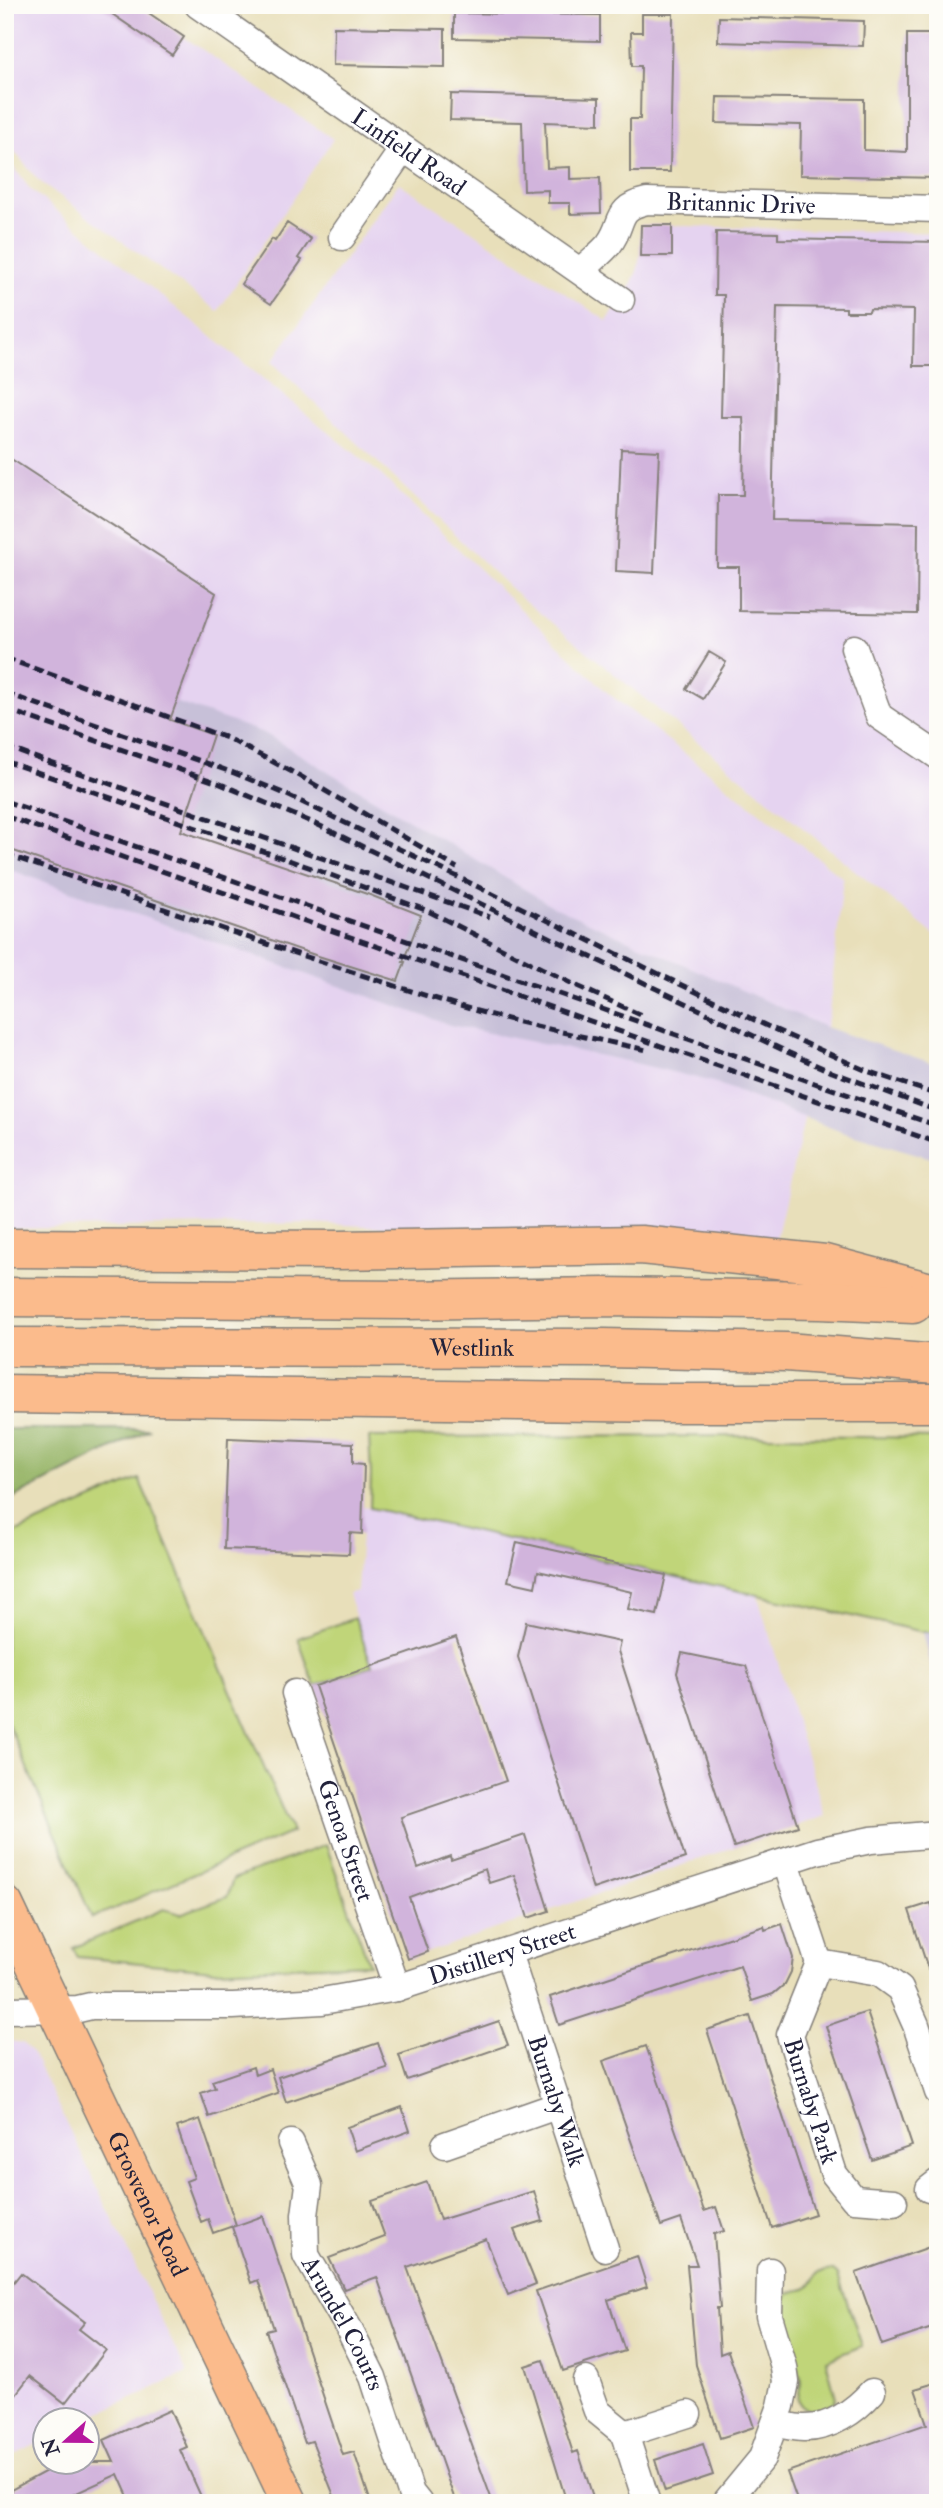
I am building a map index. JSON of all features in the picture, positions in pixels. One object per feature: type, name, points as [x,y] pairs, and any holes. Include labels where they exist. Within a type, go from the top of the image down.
[{"type":"highway","points":[[5,1248],[339,1250],[641,1245],[825,1264],[938,1294]]},
{"type":"highway","name":"Westlink","points":[[5,1297],[404,1300],[603,1297],[820,1300],[938,1305]]},
{"type":"highway","name":"Westlink","points":[[5,1347],[605,1348],[786,1352],[938,1364]]},
{"type":"highway","points":[[5,1394],[669,1404],[938,1403]]},
{"type":"main road","name":"Grosvenor Road","points":[[5,1904],[290,2503]]},
{"type":"street","name":"Linfield Road","points":[[198,5],[621,300]]},
{"type":"street","points":[[342,237],[403,149]]},
{"type":"street","name":"Britannic Drive","points":[[581,271],[612,240],[622,212],[634,204],[647,201],[938,209]]},
{"type":"street","points":[[854,648],[879,716],[938,756]]},
{"type":"street","name":"Genoa Street","points":[[295,1693],[397,1989]]},
{"type":"street","name":"Distillery Street","points":[[5,2010],[233,2006],[322,2001],[397,1989],[817,1851],[872,1839],[938,1834]]},
{"type":"street","points":[[786,1863],[819,1963],[878,1973],[900,1989],[916,2025],[938,2092]]},
{"type":"street","name":"Burnaby Walk","points":[[508,1953],[605,2248]]},
{"type":"street","name":"Burnaby Park","points":[[819,1963],[790,2035],[834,2174],[854,2199],[894,2202]]},
{"type":"street","points":[[446,2145],[559,2105]]},
{"type":"street","name":"Arundel Courts","points":[[291,2143],[309,2185],[305,2215],[306,2255],[373,2377],[411,2493],[419,2503]]},
{"type":"street","points":[[725,2503],[762,2458],[775,2424],[786,2382],[769,2316],[770,2271]]},
{"type":"street","points":[[586,2380],[597,2411],[625,2434],[647,2503]]},
{"type":"street","points":[[775,2424],[805,2429],[832,2423],[858,2408],[872,2392]]},
{"type":"street","points":[[625,2434],[688,2414]]},
{"type":"shaded area","points":[[5,5],[137,5],[333,139],[218,311],[38,180],[5,140]]},
{"type":"shaded area","points":[[5,156],[30,189],[380,474],[608,693],[843,878],[829,1014],[774,1248],[310,1223],[5,1229]]},
{"type":"shaded area","points":[[399,183],[607,321],[629,289],[637,271],[641,225],[938,233],[938,938],[520,597],[272,362]]},
{"type":"shaded area","points":[[5,643],[264,733],[554,907],[825,1027],[938,1065],[938,1160],[842,1132],[713,1082],[631,1062],[450,1025],[5,868]]},
{"type":"shaded area","points":[[363,1506],[757,1594],[825,1816],[408,1959],[364,1830],[509,1779],[460,1636],[372,1666],[348,1594],[357,1591]]},
{"type":"shaded area","points":[[923,1632],[938,1632],[938,1694],[937,1692]]},
{"type":"shaded area","points":[[5,2040],[22,2043],[32,2052],[187,2373],[102,2412],[102,2406],[32,2406],[32,2446],[5,2460]]},
{"type":"green space","points":[[5,1429],[150,1429],[5,1502]]},
{"type":"green space","points":[[369,1437],[938,1438],[938,1632],[923,1632],[370,1508]]},
{"type":"green space","points":[[139,1479],[292,1832],[92,1918],[5,1717],[5,1537]]},
{"type":"green space","points":[[355,1618],[372,1666],[315,1686],[298,1638]]},
{"type":"green space","points":[[326,1845],[369,1964],[213,1970],[78,1957],[73,1948],[164,1909],[180,1914],[227,1897],[233,1879]]},
{"type":"green space","points":[[832,2270],[838,2275],[862,2346],[826,2360],[836,2398],[833,2404],[810,2410],[800,2404],[798,2396],[801,2381],[783,2329],[782,2310],[789,2293],[807,2289],[818,2273]]},
{"type":"building","points":[[99,5],[137,5],[184,37],[172,55]]},
{"type":"building","points":[[454,13],[600,15],[600,41],[454,38]]},
{"type":"building","points":[[642,14],[673,14],[670,172],[630,172],[630,119],[640,119],[641,66],[632,66],[631,32],[642,32]]},
{"type":"building","points":[[719,17],[864,21],[863,46],[718,42]]},
{"type":"building","points":[[334,27],[445,29],[445,67],[333,65]]},
{"type":"building","points":[[907,34],[938,34],[938,178],[800,175],[801,125],[716,123],[717,97],[864,99],[864,150],[907,152]]},
{"type":"building","points":[[451,94],[599,98],[599,124],[545,122],[547,168],[570,167],[570,179],[600,178],[601,213],[570,214],[570,203],[548,203],[548,190],[524,191],[522,122],[450,120]]},
{"type":"building","points":[[287,223],[311,239],[298,258],[302,260],[271,304],[241,284],[272,239],[275,241]]},
{"type":"building","points":[[641,225],[672,225],[672,256],[640,256]]},
{"type":"building","points":[[716,232],[778,233],[778,239],[938,242],[938,366],[913,366],[914,310],[870,309],[869,312],[846,312],[846,308],[777,307],[772,520],[918,523],[917,614],[739,611],[739,567],[717,567],[718,495],[743,495],[744,436],[743,417],[721,417],[724,295],[715,295]]},
{"type":"building","points":[[621,449],[659,451],[654,573],[616,571]]},
{"type":"building","points":[[5,455],[216,593],[170,720],[213,735],[181,831],[421,915],[398,981],[5,848]]},
{"type":"building","points":[[709,652],[726,662],[703,699],[686,689]]},
{"type":"building","points":[[228,1438],[353,1443],[353,1463],[364,1464],[362,1534],[350,1533],[349,1554],[224,1549]]},
{"type":"building","points":[[517,1542],[666,1575],[657,1615],[628,1609],[632,1592],[538,1571],[535,1587],[508,1581]]},
{"type":"building","points":[[526,1622],[620,1642],[618,1651],[685,1858],[593,1889],[518,1657]]},
{"type":"building","points":[[456,1637],[506,1781],[401,1817],[418,1868],[525,1835],[549,1911],[528,1918],[514,1875],[489,1883],[485,1869],[409,1897],[428,1952],[408,1959],[315,1686]]},
{"type":"building","points":[[682,1653],[746,1666],[798,1826],[734,1847],[677,1673]]},
{"type":"building","points":[[931,1903],[938,1923],[938,1986],[934,1987],[909,1910]]},
{"type":"building","points":[[782,1924],[793,1958],[791,1972],[785,1984],[773,1994],[752,2001],[740,1966],[559,2025],[550,1997],[764,1926],[765,1930]]},
{"type":"building","points":[[867,2012],[912,2146],[872,2160],[826,2026]]},
{"type":"building","points":[[750,2016],[815,2214],[772,2228],[707,2030]]},
{"type":"building","points":[[499,2021],[508,2045],[407,2080],[399,2055]]},
{"type":"building","points":[[378,2043],[387,2068],[286,2102],[278,2077]]},
{"type":"building","points":[[646,2046],[704,2211],[716,2207],[724,2231],[714,2234],[720,2308],[717,2308],[720,2354],[728,2351],[754,2427],[720,2438],[696,2365],[687,2265],[697,2265],[681,2219],[661,2226],[603,2061]]},
{"type":"building","points":[[253,2067],[255,2075],[270,2069],[278,2093],[209,2117],[201,2093],[215,2088],[212,2081]]},
{"type":"building","points":[[402,2107],[410,2131],[355,2151],[347,2127]]},
{"type":"building","points":[[200,2119],[236,2225],[213,2233],[208,2219],[201,2222],[186,2181],[194,2178],[177,2127]]},
{"type":"building","points":[[427,2182],[440,2220],[534,2191],[543,2221],[514,2230],[536,2284],[508,2295],[486,2239],[407,2267],[493,2503],[456,2503],[377,2277],[344,2289],[329,2258],[385,2237],[372,2201]]},
{"type":"building","points":[[263,2216],[343,2455],[354,2452],[371,2503],[337,2503],[312,2441],[305,2443],[266,2331],[274,2329],[258,2280],[251,2283],[232,2227]]},
{"type":"building","points":[[938,2244],[938,2326],[882,2345],[856,2273]]},
{"type":"building","points":[[637,2256],[647,2287],[608,2300],[625,2351],[563,2371],[536,2291]]},
{"type":"building","points":[[21,2273],[85,2322],[79,2329],[106,2350],[65,2403],[30,2376],[5,2408],[5,2293]]},
{"type":"building","points":[[543,2360],[573,2453],[578,2451],[595,2503],[567,2503],[525,2366]]},
{"type":"building","points":[[938,2382],[938,2503],[798,2503],[787,2472],[927,2424],[915,2389]]},
{"type":"building","points":[[170,2410],[187,2447],[180,2450],[204,2503],[131,2503],[118,2474],[57,2502],[54,2496],[40,2503],[5,2503],[5,2493],[37,2476],[102,2476],[102,2462],[114,2462],[104,2440]]},
{"type":"building","points":[[703,2444],[713,2475],[665,2491],[655,2460]]},
{"type":"railway","points":[[5,658],[227,738],[300,776],[457,868]]},
{"type":"railway","points":[[5,693],[234,773],[283,793],[767,1026],[867,1071],[938,1095]]},
{"type":"railway","points":[[5,709],[218,783],[316,824],[787,1052],[832,1072],[938,1111]]},
{"type":"railway","points":[[5,747],[490,917]]},
{"type":"railway","points":[[5,761],[428,911],[641,1015]]},
{"type":"railway","points":[[5,801],[938,1126]]},
{"type":"railway","points":[[5,816],[938,1143]]},
{"type":"railway","points":[[5,854],[450,1003],[523,1023],[647,1050]]}]
